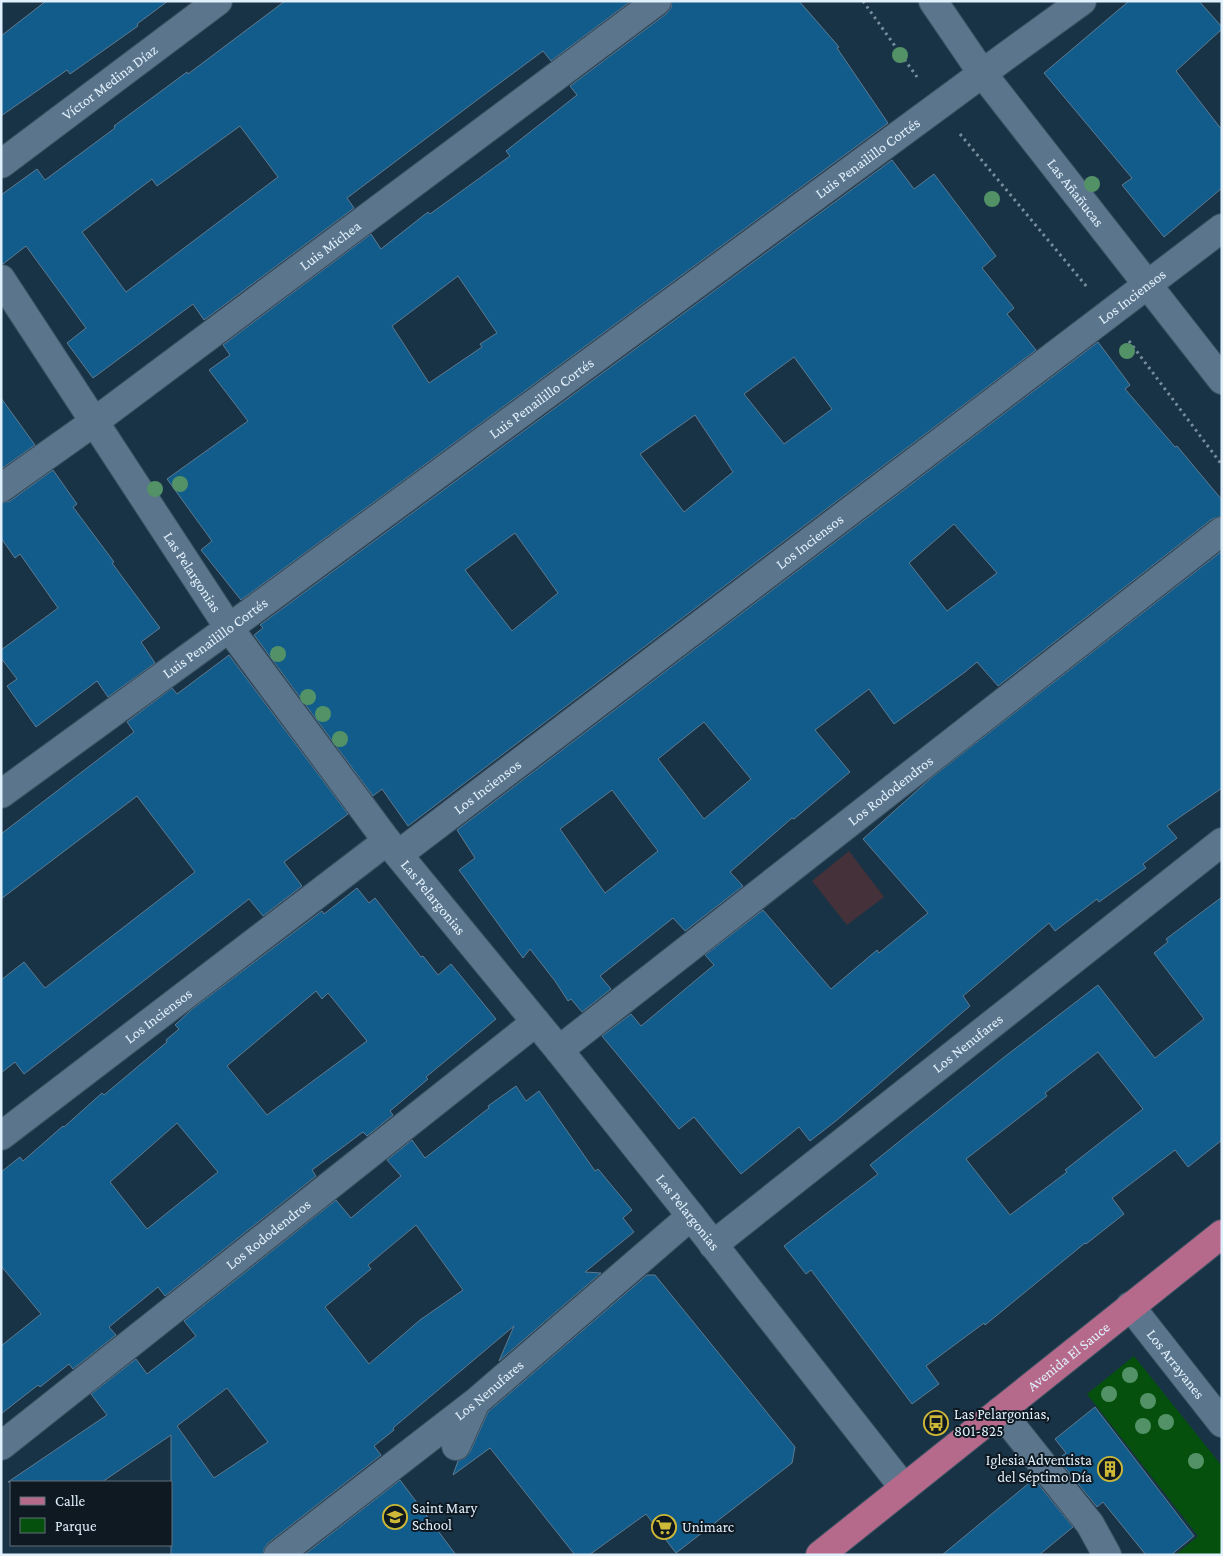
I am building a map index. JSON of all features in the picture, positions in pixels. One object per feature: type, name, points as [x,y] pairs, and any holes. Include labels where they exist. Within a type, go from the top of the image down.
[{"type":"main road","name":"Avenida El Sauce","points":[[830,1552],[904,1488],[1222,1234]]},
{"type":"street","name":"Víctor Medina Díaz","points":[[1,164],[218,1]]},
{"type":"street","name":"Luis Michea","points":[[1,488],[94,422],[657,1]]},
{"type":"street","name":"Las Añañucas","points":[[933,1],[982,73],[1222,380]]},
{"type":"street","name":"Luis Penailillo Cortés","points":[[1,794],[1082,1]]},
{"type":"street","name":"Los Inciensos","points":[[1,1136],[393,848],[1222,228]]},
{"type":"street","name":"Las Pelargonias","points":[[1,279],[229,628],[393,848],[692,1216],[904,1488]]},
{"type":"street","name":"Los Rododendros","points":[[559,1050],[1222,531]]},
{"type":"street","name":"Los Nenufares","points":[[713,1245],[1222,842]]},
{"type":"street","name":"Los Rododendros","points":[[1,1446],[536,1022]]},
{"type":"street","name":"Los Nenufares","points":[[278,1555],[477,1401],[692,1216]]},
{"type":"street","name":"Los Arrayanes","points":[[1130,1306],[1222,1423]]},
{"type":"street","points":[[456,1446],[477,1401]]},
{"type":"street","points":[[1000,1411],[1090,1524],[1108,1555]]},
{"type":"path","points":[[863,1],[937,106],[1108,314],[1222,465]]},
{"type":"shaded area","points":[[849,851],[884,897],[847,925],[812,881]]},
{"type":"green space","points":[[1134,1356],[1222,1466],[1222,1555],[1175,1555],[1198,1536],[1087,1394]]},
{"type":"building","points":[[46,1],[168,1],[137,24],[138,26],[70,74],[67,70],[1,116],[1,36]]},
{"type":"building","points":[[285,1],[631,1],[551,61],[543,51],[473,103],[347,198],[354,208],[204,320],[193,304],[93,378],[67,343],[86,328],[26,246],[1,264],[1,195],[37,169],[45,180],[115,128],[114,126],[187,72],[188,74]],"holes":[[[240,126],[278,177],[126,292],[82,232],[152,179],[157,186]]]},
{"type":"building","points":[[672,1],[799,1],[839,47],[837,48],[888,123],[241,600],[201,550],[212,541],[167,479],[248,421],[209,370],[230,355],[223,345],[371,234],[381,249],[428,212],[430,214],[510,156],[506,151],[577,95],[570,86],[666,14],[671,8]],"holes":[[[458,276],[497,333],[480,344],[482,347],[429,383],[392,326]]]},
{"type":"building","points":[[1129,1],[1199,1],[1222,27],[1176,71],[1222,130],[1222,188],[1164,237],[1122,185],[1132,178],[1044,73]]},
{"type":"building","points":[[892,160],[914,189],[934,174],[996,256],[982,268],[1014,308],[1007,314],[1036,350],[408,826],[382,789],[373,796],[254,635],[263,628],[260,625]],"holes":[[[794,357],[832,409],[784,444],[744,394]],[[695,415],[733,472],[684,512],[640,454]],[[515,533],[558,593],[512,631],[465,570]]]},
{"type":"building","points":[[1098,342],[1130,385],[1125,389],[1175,447],[1177,446],[1222,500],[1222,516],[1212,519],[998,686],[977,662],[894,724],[869,689],[815,730],[850,772],[794,819],[792,818],[730,872],[743,886],[685,931],[673,918],[600,976],[611,989],[582,1012],[571,999],[568,1001],[530,949],[523,958],[459,870],[475,858],[457,830]],"holes":[[[954,524],[997,573],[947,611],[909,563]],[[704,722],[751,779],[704,819],[658,759]],[[612,790],[658,851],[605,893],[560,829]]]},
{"type":"building","points":[[1,398],[35,445],[1,469]]},
{"type":"building","points":[[53,470],[77,504],[73,507],[160,628],[141,642],[155,663],[108,697],[97,681],[36,727],[7,686],[17,679],[1,658],[1,650],[58,608],[20,554],[15,558],[1,538],[1,503],[10,501]]},
{"type":"building","points":[[1222,551],[1222,788],[1167,826],[1177,838],[1143,864],[1146,868],[1099,902],[1097,899],[1055,931],[1049,923],[963,996],[970,1006],[810,1141],[799,1127],[741,1174],[694,1117],[679,1129],[602,1036],[631,1014],[641,1026],[714,965],[705,955],[763,910],[831,989],[877,950],[879,953],[928,913],[863,839],[931,778]]},
{"type":"building","points":[[229,655],[348,814],[284,862],[302,886],[263,916],[249,899],[24,1074],[15,1062],[1,1073],[1,980],[24,962],[45,988],[195,872],[137,796],[1,899],[1,834],[134,732],[127,722],[172,688],[177,694]]},
{"type":"building","points":[[357,888],[369,903],[375,898],[421,957],[423,956],[438,975],[451,964],[496,1019],[426,1077],[428,1079],[390,1111],[393,1115],[367,1136],[363,1132],[312,1170],[316,1176],[165,1296],[158,1287],[109,1327],[116,1335],[73,1369],[69,1364],[1,1414],[1,1346],[41,1314],[1,1266],[1,1172],[20,1157],[23,1161],[102,1093],[104,1095],[167,1042],[166,1040],[179,1029],[175,1025],[191,1010],[322,911],[324,914]],"holes":[[[316,991],[322,999],[328,993],[367,1041],[267,1115],[227,1066]],[[177,1123],[218,1172],[147,1229],[110,1182]]]},
{"type":"building","points":[[1222,897],[1222,1140],[1188,1167],[1175,1150],[1112,1198],[1124,1214],[1085,1243],[985,1325],[984,1323],[926,1366],[939,1384],[912,1404],[811,1270],[806,1274],[784,1246],[878,1174],[870,1165],[1003,1058],[1098,985],[1155,1058],[1204,1019],[1154,953],[1168,942],[1166,939]],"holes":[[[1098,1052],[1143,1109],[1065,1170],[1067,1172],[1010,1215],[966,1159],[1047,1096],[1045,1093]]]},
{"type":"building","points":[[516,1086],[526,1101],[539,1091],[595,1171],[598,1169],[632,1210],[623,1218],[634,1232],[585,1272],[601,1273],[499,1361],[514,1326],[393,1428],[394,1430],[374,1446],[381,1455],[268,1543],[263,1555],[171,1555],[171,1435],[103,1481],[8,1482],[107,1415],[91,1394],[136,1359],[147,1374],[196,1336],[184,1321],[336,1200],[351,1218],[401,1176],[387,1160],[412,1140],[425,1158],[489,1108],[488,1106]],"holes":[[[416,1225],[463,1290],[420,1320],[369,1364],[325,1307],[371,1269],[368,1265]],[[227,1388],[268,1442],[214,1478],[177,1426]]]},
{"type":"building","points":[[647,1275],[655,1275],[795,1447],[792,1463],[676,1553],[646,1514],[589,1555],[575,1555],[490,1448],[453,1475],[458,1461],[465,1458],[470,1452],[488,1412]]},
{"type":"building","name":"Iglesia Adventista del Séptimo Día","points":[[1095,1407],[1194,1536],[1171,1555],[1146,1555],[1103,1502],[1097,1507],[1058,1459],[1066,1453],[1055,1439]]},
{"type":"building","points":[[1034,1479],[1073,1527],[1039,1555],[942,1555]]},
{"type":"building","name":"Saint Mary School","points":[[400,1480],[456,1555],[304,1555]]},
{"type":"place","name":"Las Pelargonias, 801-825","points":[[936,1423]]},
{"type":"place","name":"Iglesia Adventista del Séptimo Día","points":[[1110,1469]]},
{"type":"place","name":"Saint Mary School","points":[[395,1517]]},
{"type":"place","name":"Unimarc","points":[[664,1527]]}]
